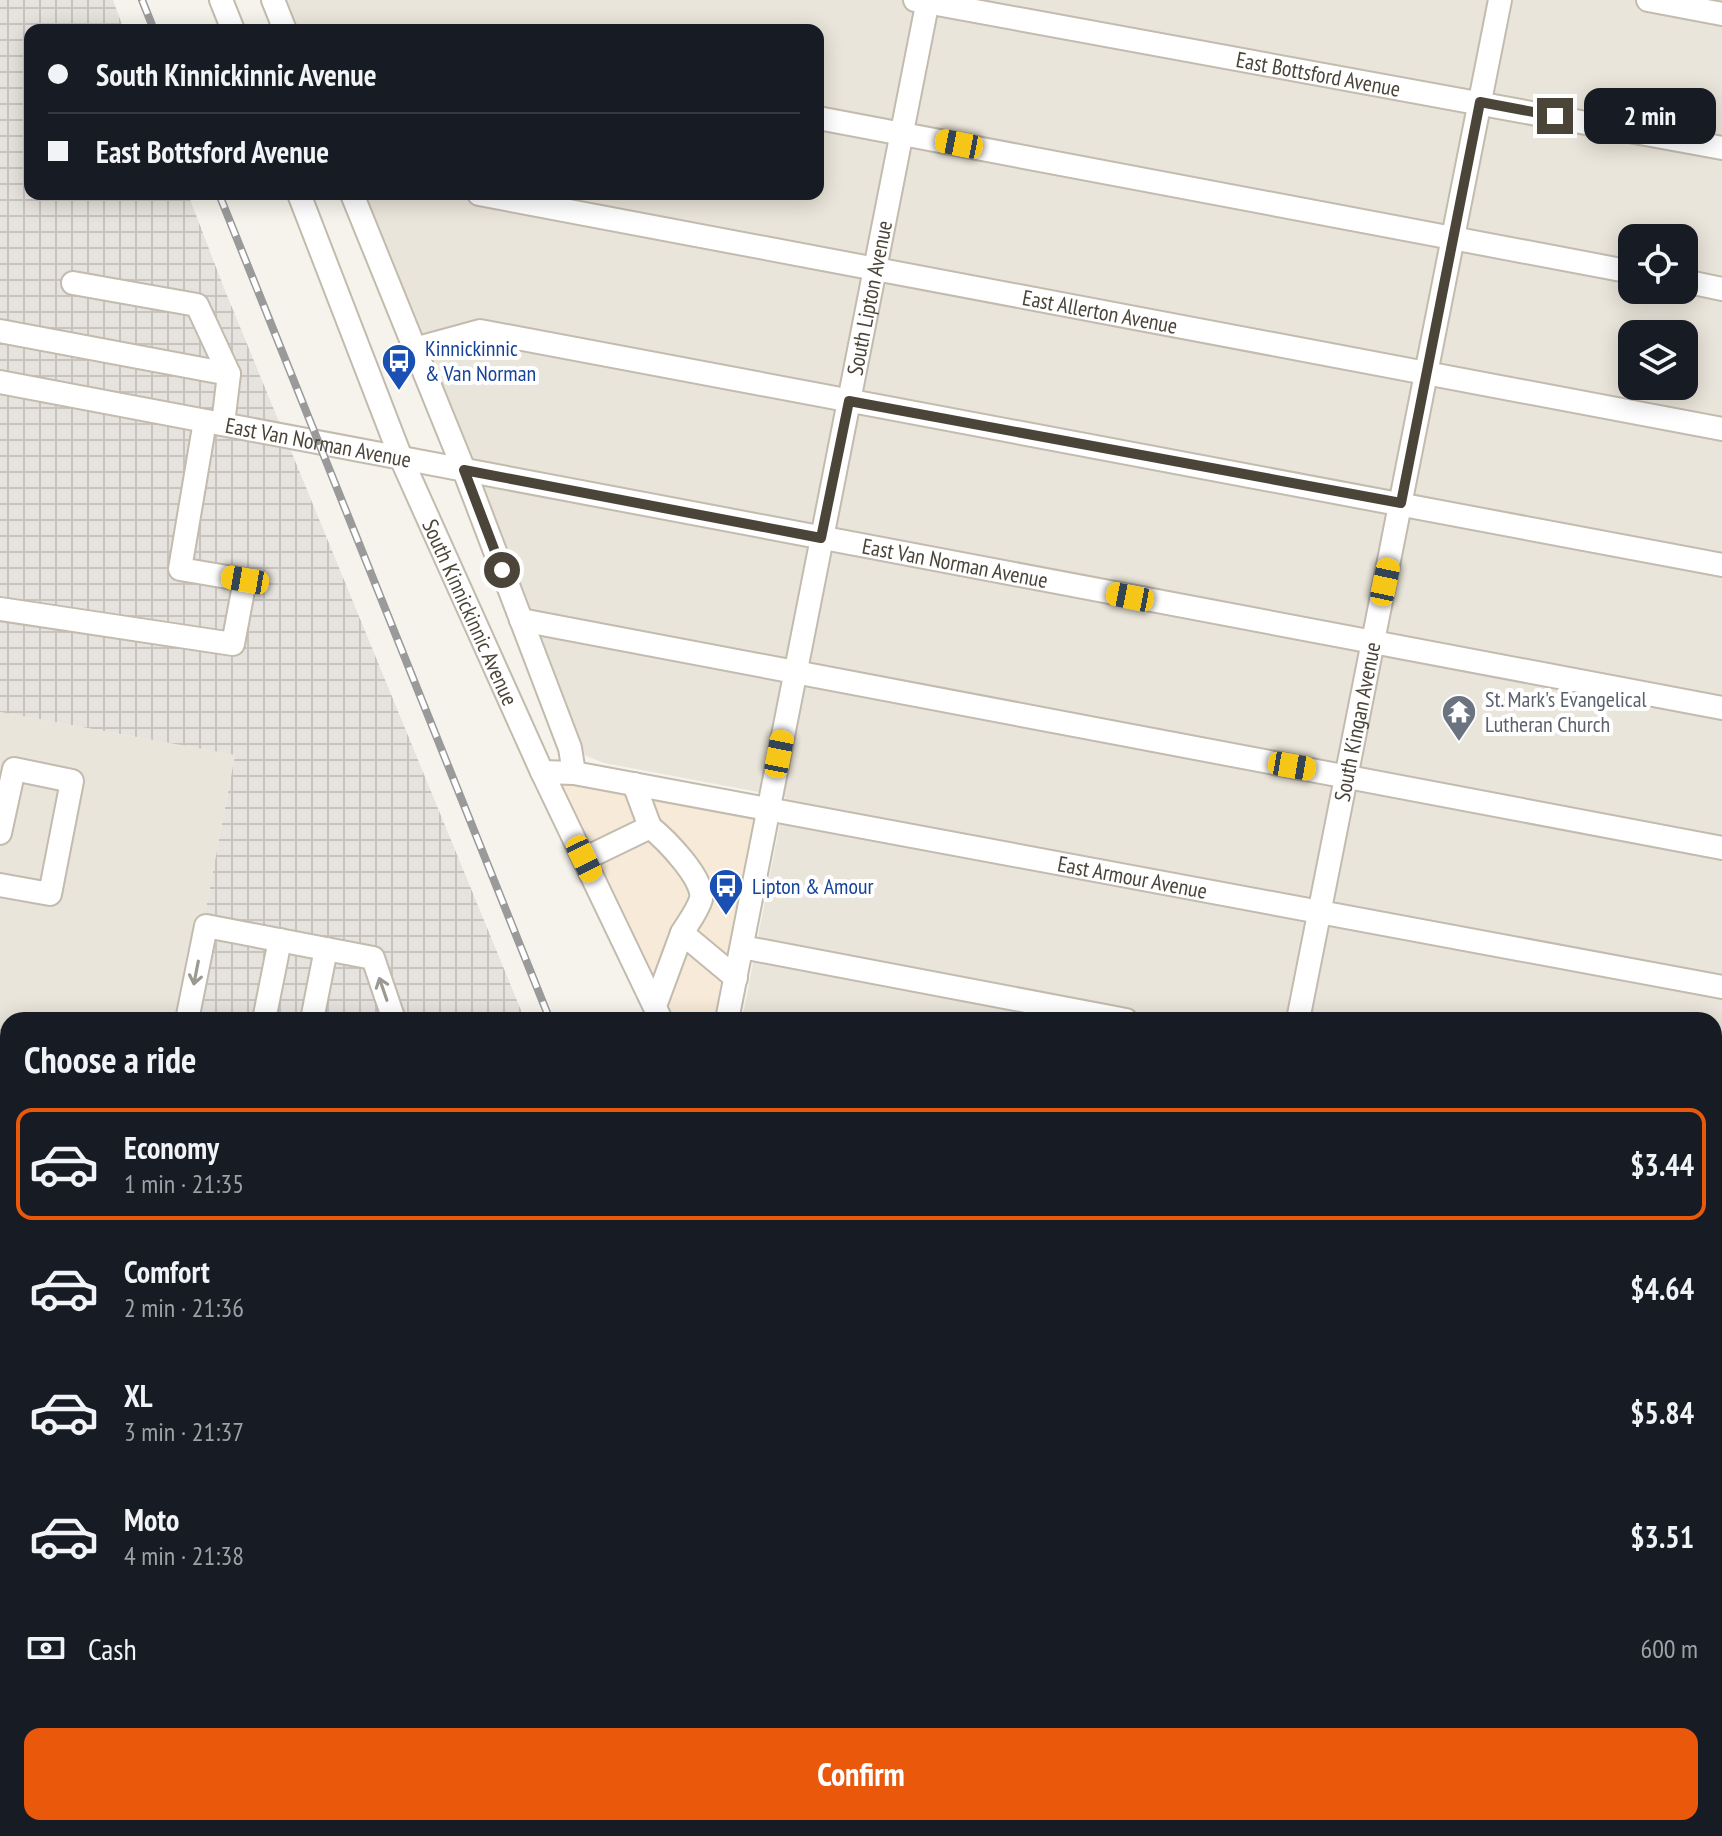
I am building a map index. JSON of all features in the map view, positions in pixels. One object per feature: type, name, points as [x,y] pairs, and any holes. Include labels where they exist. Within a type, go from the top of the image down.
[{"type":"street","points":[[221,0],[231,24]]},
{"type":"street","points":[[273,0],[283,24]]},
{"type":"street","name":"South Kingan Avenue","points":[[1300,1012],[1500,0]]},
{"type":"street","points":[[1648,0],[1722,14]]},
{"type":"street","name":"East Bottsford Avenue","points":[[923,1],[1722,148]]},
{"type":"street","name":"South Lipton Avenue","points":[[729,1012],[902,133],[923,1]]},
{"type":"street","points":[[824,119],[1618,269]]},
{"type":"street","name":"South Kinnickinnic Avenue","points":[[301,200],[401,458],[542,772],[658,1012]]},
{"type":"street","name":"South Kinnickinnic Avenue","points":[[354,200],[464,470],[570,748],[574,773]]},
{"type":"street","name":"East Allerton Avenue","points":[[510,200],[1722,429]]},
{"type":"street","points":[[0,609],[233,644],[245,580],[180,569],[214,423],[229,374],[197,305],[73,283]]},
{"type":"street","points":[[1698,284],[1722,289]]},
{"type":"street","points":[[0,331],[229,374]]},
{"type":"street","points":[[414,349],[480,331],[1722,565]]},
{"type":"street","name":"East Van Norman Avenue","points":[[0,382],[1722,708]]},
{"type":"street","points":[[521,620],[1722,848]]},
{"type":"street","points":[[0,833],[14,769],[72,781],[50,894],[0,885]]},
{"type":"street","name":"East Armour Avenue","points":[[542,772],[574,773],[1722,987]]},
{"type":"street","points":[[634,784],[650,827],[673,847],[701,890],[701,900],[682,933],[658,1012]]},
{"type":"street","points":[[584,859],[650,827]]},
{"type":"street","points":[[189,1012],[206,926],[373,958],[391,1012]]},
{"type":"street","points":[[682,933],[736,978]]},
{"type":"street","points":[[266,1012],[280,940]]},
{"type":"street","points":[[742,947],[1084,1012]]},
{"type":"street","points":[[314,1012],[326,949]]},
{"type":"shaded area","points":[[0,0],[113,0],[122,24],[24,24],[24,200],[190,200],[522,1012],[187,1012],[235,755],[0,712]]},
{"type":"shaded area","points":[[281,0],[1722,0],[1722,1012],[744,1012],[785,797],[604,763],[584,755],[361,200],[824,200],[824,24],[291,24]]},
{"type":"shaded area","points":[[0,712],[235,755],[187,1012],[0,1012]]},
{"type":"shaded area","points":[[542,772],[768,809],[729,1012],[657,1012]]},
{"type":"railway","points":[[142,0],[152,24]]},
{"type":"railway","points":[[221,200],[547,1012]]},
{"type":"place","name":"Kinnickinnic & Van Norman","points":[[399,392]]},
{"type":"place","name":"St. Mark's Evangelical Lutheran Church","points":[[1459,743]]},
{"type":"place","name":"Lipton & Amour","points":[[726,917]]},
{"type":"route","points":[[502,570],[464,470],[821,538],[849,401],[1401,503],[1480,102],[1555,116]]}]
